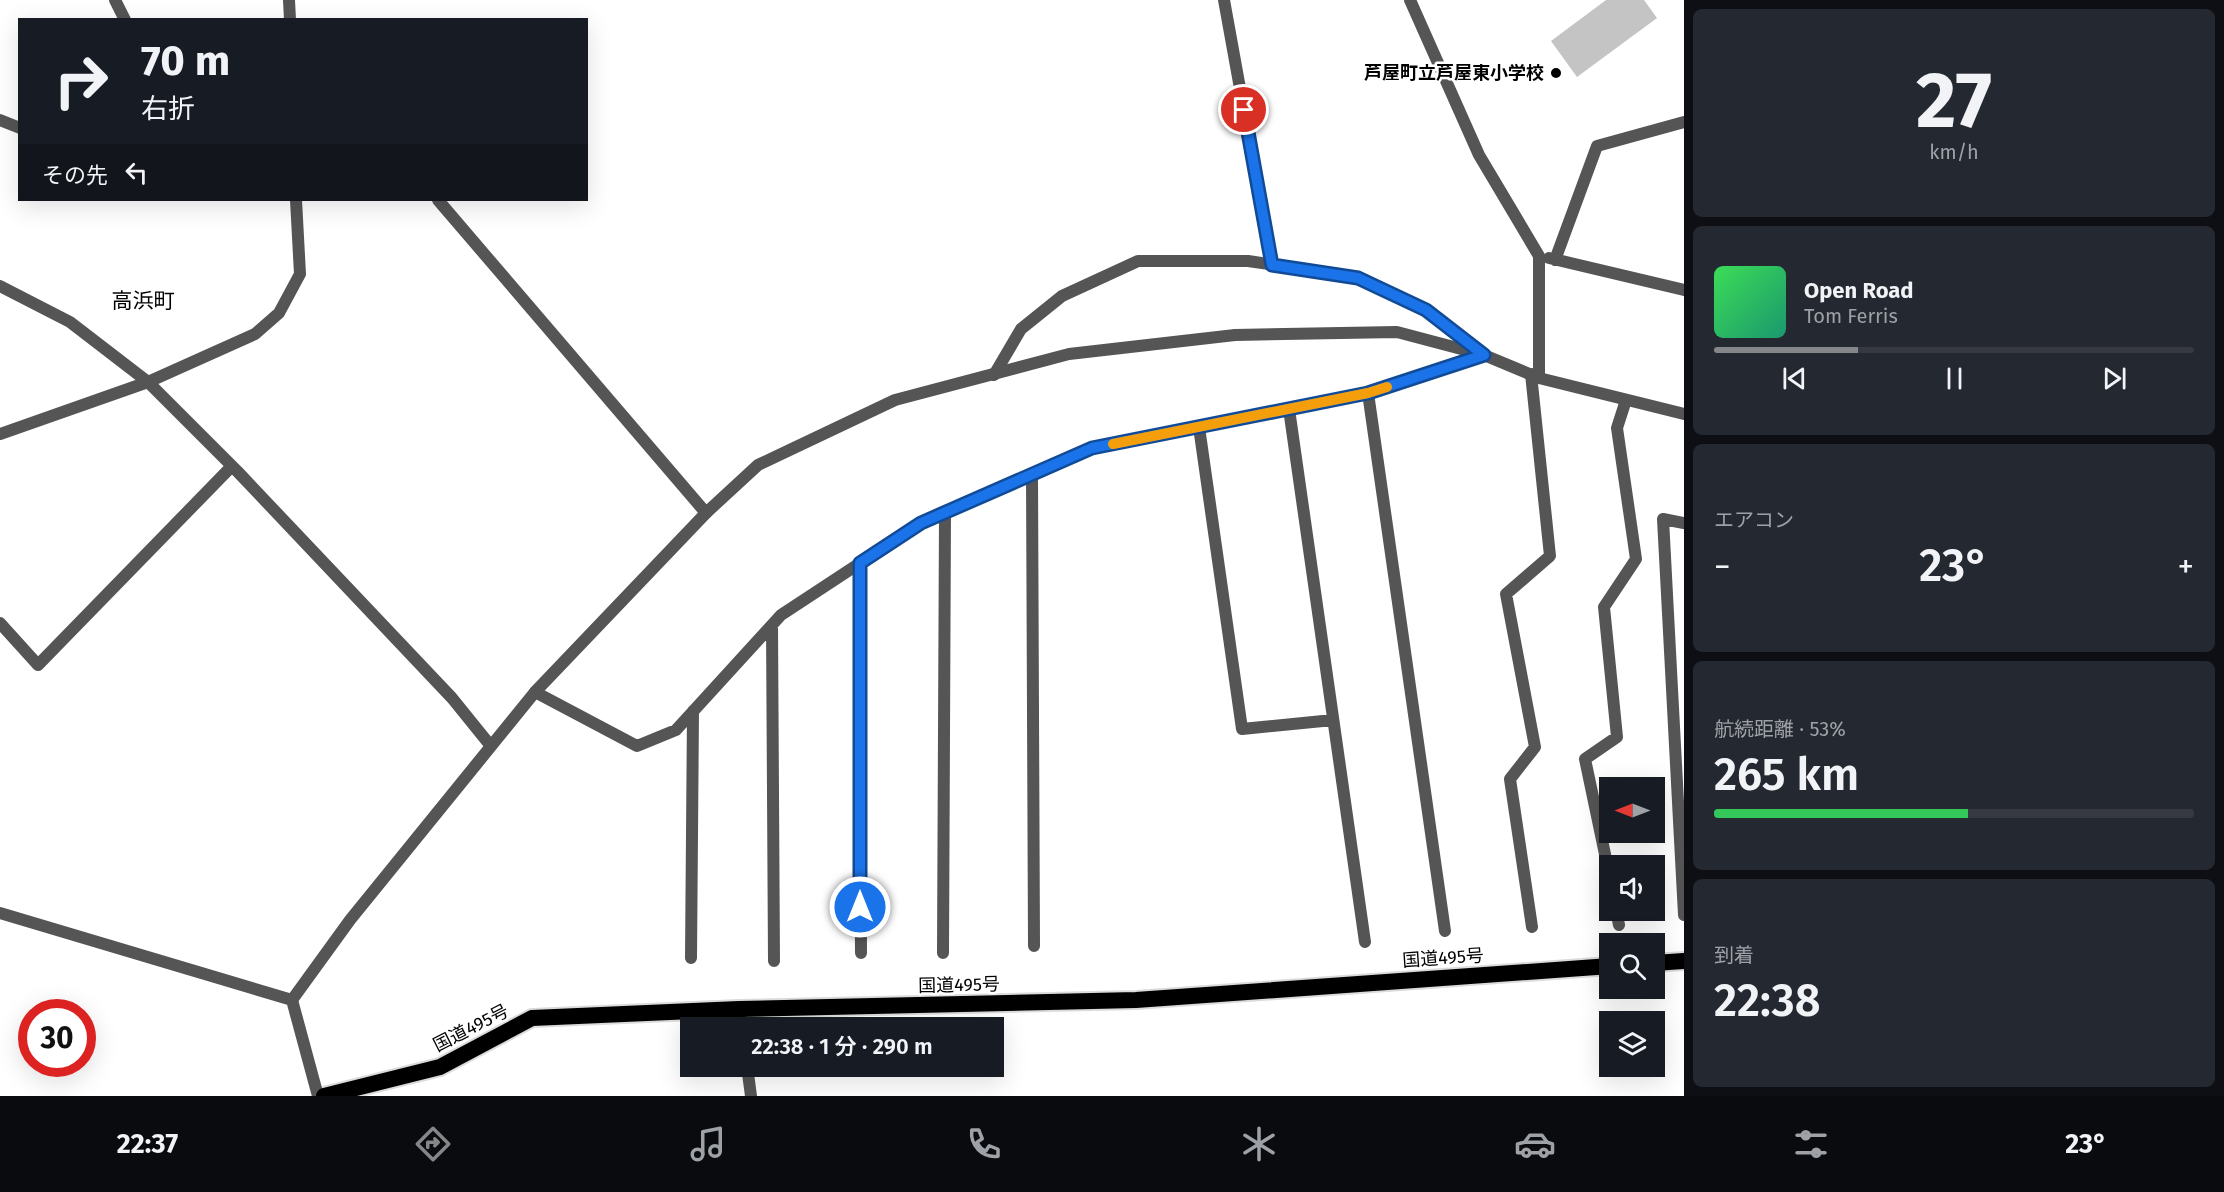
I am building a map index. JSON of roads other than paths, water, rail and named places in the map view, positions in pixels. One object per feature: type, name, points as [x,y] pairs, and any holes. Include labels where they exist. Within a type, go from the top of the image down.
[{"type":"highway","points":[[1665,962],[1684,961]]},
{"type":"highway","name":"国道495号","points":[[324,1096],[440,1067],[532,1018],[739,1009],[1136,1000],[1599,967]]},
{"type":"street","points":[[115,0],[124,18]]},
{"type":"street","points":[[289,0],[290,18]]},
{"type":"street","points":[[1224,0],[1272,265]]},
{"type":"street","points":[[1410,0],[1479,155],[1539,256],[1535,376],[1550,556],[1506,594],[1534,747],[1510,779],[1532,927]]},
{"type":"street","points":[[0,120],[18,127]]},
{"type":"street","points":[[1555,260],[1597,146],[1684,122]]},
{"type":"street","points":[[0,434],[148,382],[255,334],[279,313],[300,274],[296,201]]},
{"type":"street","points":[[439,201],[706,513]]},
{"type":"street","points":[[1539,256],[1684,290]]},
{"type":"street","points":[[994,375],[1021,329],[1062,296],[1138,261],[1248,261],[1358,278],[1426,310],[1484,355]]},
{"type":"street","points":[[0,286],[70,322],[148,382],[232,466],[452,698],[490,745]]},
{"type":"street","points":[[292,1000],[350,920],[490,745],[536,692],[706,513],[758,465],[896,400],[1069,354],[1235,335],[1397,332],[1484,355],[1535,376],[1684,414]]},
{"type":"street","points":[[536,692],[637,746],[676,730],[781,615],[921,523],[1092,448],[1368,393],[1484,355]]},
{"type":"street","points":[[1368,393],[1445,931]]},
{"type":"street","points":[[1605,855],[1585,759],[1617,737],[1604,607],[1636,559],[1617,428],[1626,400]]},
{"type":"street","points":[[1289,409],[1365,942]]},
{"type":"street","points":[[1199,427],[1242,729],[1333,720]]},
{"type":"street","points":[[0,623],[38,665],[232,466]]},
{"type":"street","points":[[1032,475],[1034,946]]},
{"type":"street","points":[[943,953],[945,513]]},
{"type":"street","points":[[1684,523],[1663,519],[1684,915]]},
{"type":"street","points":[[860,563],[861,952]]},
{"type":"street","points":[[772,625],[774,961]]},
{"type":"street","points":[[691,958],[693,711]]},
{"type":"street","points":[[0,913],[292,1000]]},
{"type":"street","points":[[1618,921],[1619,925]]},
{"type":"street","points":[[292,1000],[318,1096]]},
{"type":"street","points":[[739,1009],[740,1017]]},
{"type":"street","points":[[748,1077],[751,1096]]},
{"type":"place","name":"芦屋町立芦屋東小学校","points":[[1556,73]]},
{"type":"district","name":"高浜町","points":[[143,301]]}]
